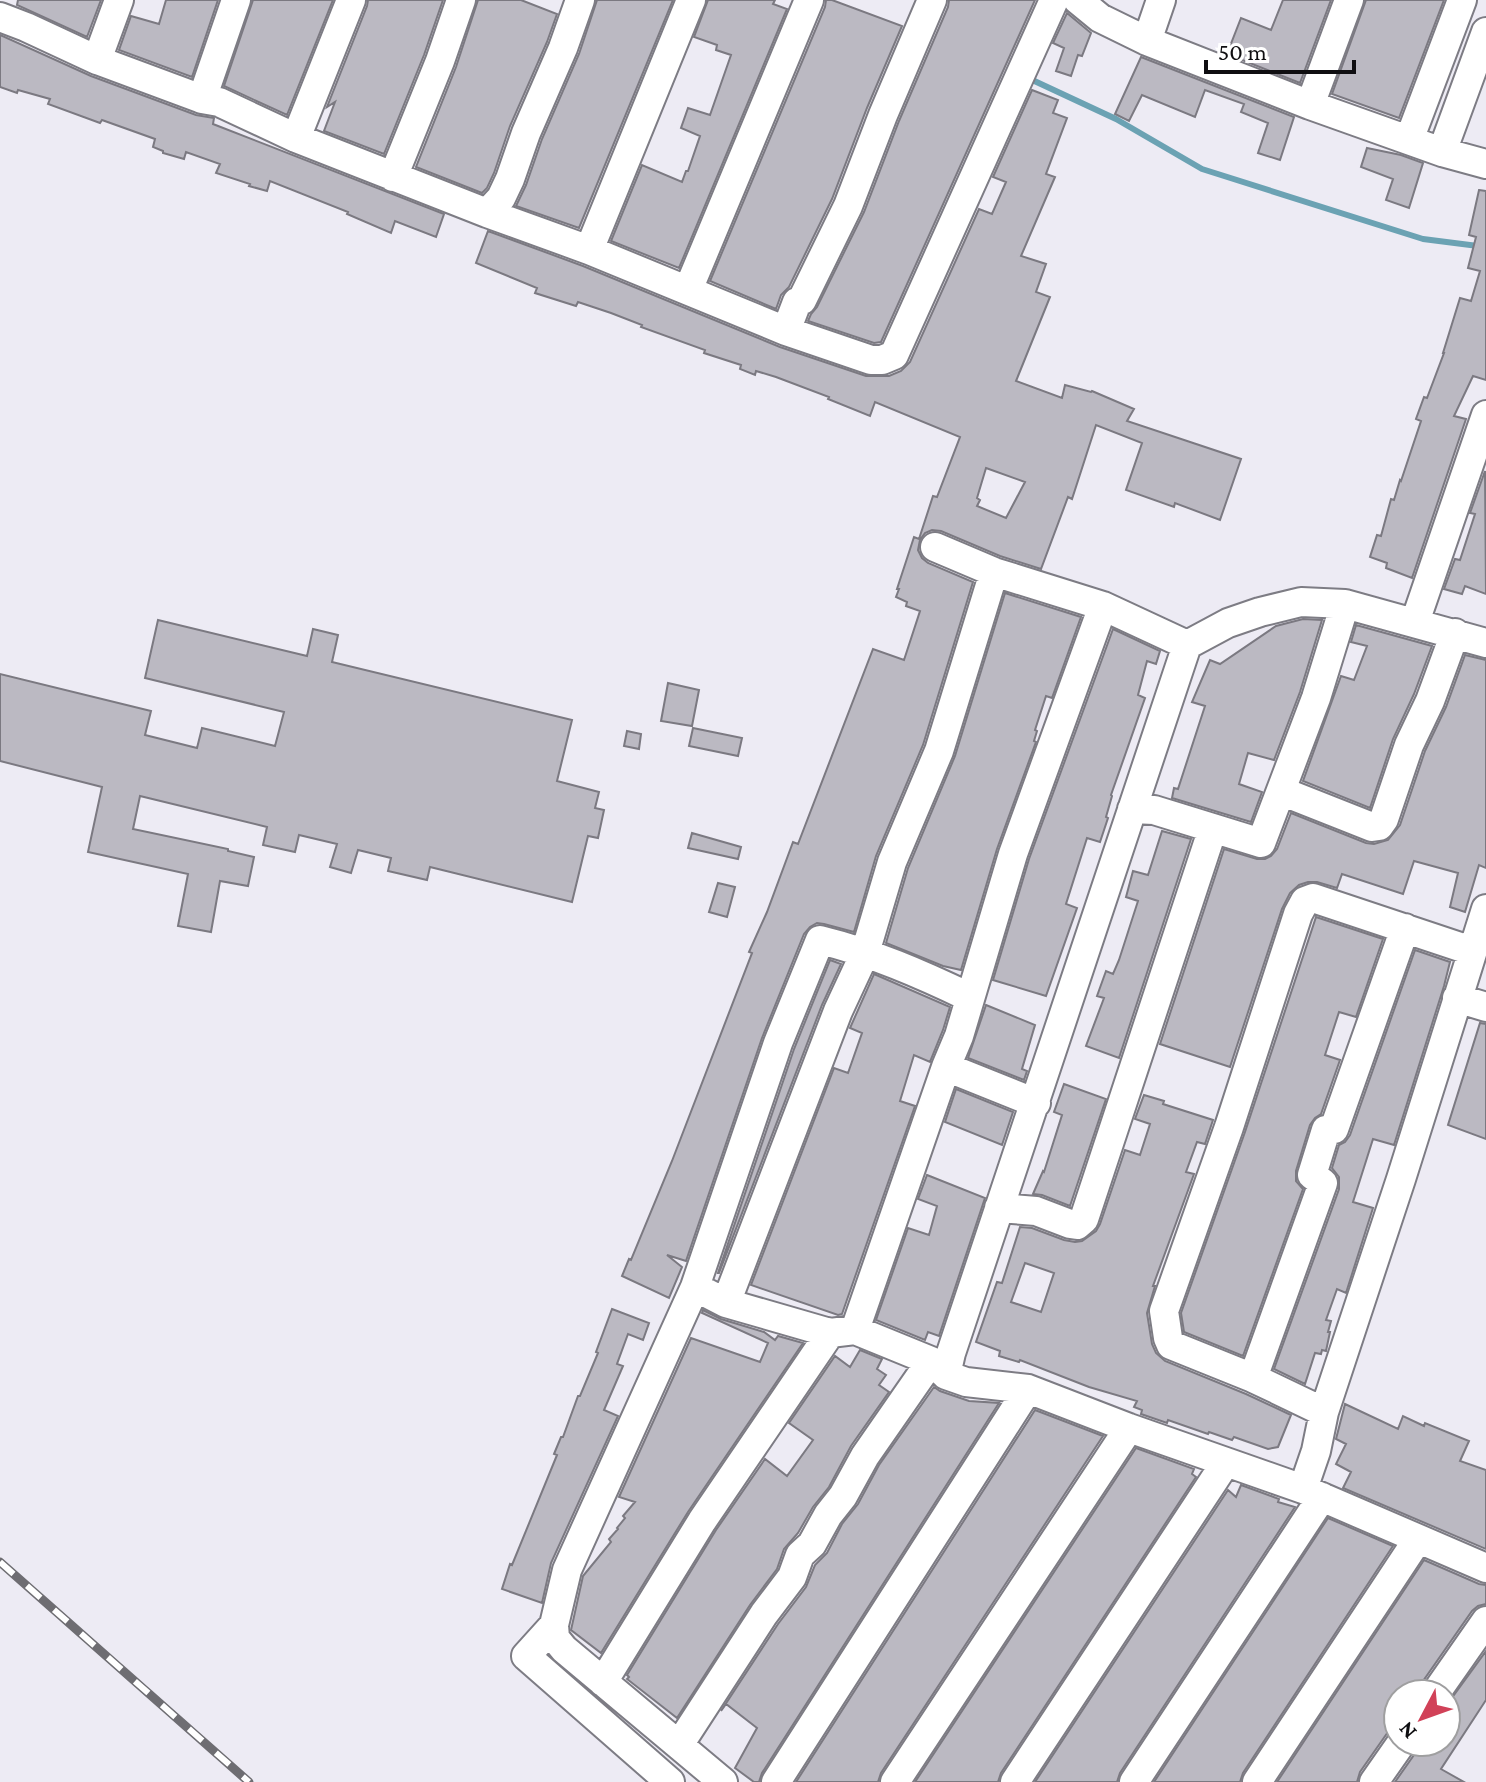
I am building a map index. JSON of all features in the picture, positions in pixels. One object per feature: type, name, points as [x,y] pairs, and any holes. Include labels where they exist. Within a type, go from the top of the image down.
[{"type":"street","points":[[97,60],[119,0]]},
{"type":"street","points":[[202,99],[236,0]]},
{"type":"street","points":[[296,138],[351,0]]},
{"type":"street","points":[[393,177],[461,0]]},
{"type":"street","points":[[487,213],[501,198],[510,179],[580,0]]},
{"type":"street","points":[[589,250],[691,0]]},
{"type":"street","points":[[688,290],[809,0]]},
{"type":"street","points":[[786,331],[797,302],[802,300],[848,206],[932,0]]},
{"type":"street","points":[[0,17],[97,60],[202,99],[219,102],[296,138],[589,250],[786,331],[871,360],[882,360],[894,355],[1054,0]]},
{"type":"street","points":[[1078,0],[1100,18],[1147,41],[1310,105],[1442,152],[1486,164]]},
{"type":"street","points":[[1147,41],[1161,0]]},
{"type":"street","points":[[1310,105],[1349,0]]},
{"type":"street","points":[[1409,140],[1462,0]]},
{"type":"street","points":[[1442,152],[1486,32]]},
{"type":"street","points":[[1415,622],[1486,415]]},
{"type":"street","points":[[935,547],[994,572],[1103,606],[1187,645]]},
{"type":"street","points":[[726,1303],[838,1011],[865,953],[892,862],[939,751],[994,572]]},
{"type":"street","points":[[679,1745],[764,1614],[792,1577],[800,1555],[812,1544],[865,1456],[951,1353],[1187,645],[1228,623],[1301,602],[1345,604],[1486,643]]},
{"type":"street","points":[[1132,809],[1154,810],[1261,843],[1316,698],[1345,604]]},
{"type":"street","points":[[603,1682],[702,1521],[842,1332],[959,1036],[1013,854],[1103,606]]},
{"type":"street","points":[[1281,791],[1372,827],[1379,826],[1455,633]]},
{"type":"street","points":[[999,1208],[1036,1211],[1077,1225],[1084,1219],[1213,828]]},
{"type":"street","points":[[1324,1412],[1253,1378],[1171,1345],[1164,1311],[1305,901],[1313,898],[1472,951]]},
{"type":"street","points":[[1134,1782],[1312,1493],[1324,1412],[1486,909]]},
{"type":"street","points":[[1253,1378],[1323,1183],[1312,1175],[1326,1130],[1334,1129],[1405,928]]},
{"type":"street","points":[[723,1782],[564,1649],[555,1638],[554,1625],[567,1570],[695,1287],[778,1043],[820,940],[914,971],[969,997]]},
{"type":"street","points":[[1457,998],[1486,1007]]},
{"type":"street","points":[[946,1067],[1036,1103]]},
{"type":"street","points":[[695,1287],[726,1303],[842,1332],[938,1368],[966,1382],[1028,1389],[1312,1493],[1486,1568]]},
{"type":"street","points":[[776,1782],[1028,1389]]},
{"type":"street","points":[[895,1782],[1129,1428]]},
{"type":"street","points":[[1015,1782],[1226,1462]]},
{"type":"street","points":[[1257,1782],[1418,1539]]},
{"type":"street","points":[[1446,1678],[1486,1621]]},
{"type":"street","points":[[554,1625],[526,1656],[670,1782]]},
{"type":"street","points":[[1374,1782],[1391,1758]]},
{"type":"building","points":[[18,0],[101,0],[87,37],[17,5]]},
{"type":"building","points":[[166,0],[218,0],[192,77],[119,50],[131,16],[159,24]]},
{"type":"building","points":[[253,0],[333,0],[287,115],[224,86]]},
{"type":"building","points":[[368,0],[443,0],[384,154],[324,131],[335,102],[327,107]]},
{"type":"building","points":[[478,0],[521,0],[557,14],[510,126],[494,173],[482,193],[416,167],[456,67]]},
{"type":"building","points":[[597,0],[673,0],[579,228],[516,206],[579,54]]},
{"type":"building","points":[[708,0],[775,0],[773,4],[787,9],[679,268],[611,241],[642,165],[682,182],[688,171],[700,136],[681,128],[688,108],[710,115],[731,55],[716,50],[717,45],[694,37]]},
{"type":"building","points":[[826,0],[902,26],[832,199],[776,309],[710,281]]},
{"type":"building","points":[[949,0],[1035,0],[881,342],[874,343],[808,321],[864,212]]},
{"type":"building","points":[[1283,0],[1331,0],[1300,83],[1227,54],[1241,18],[1271,30]]},
{"type":"building","points":[[1366,0],[1444,0],[1399,118],[1332,94]]},
{"type":"building","points":[[1067,13],[1091,33],[1082,56],[1078,55],[1071,76],[1056,71],[1064,48],[1053,43]]},
{"type":"building","points":[[0,35],[91,76],[196,115],[214,118],[213,124],[444,214],[436,237],[395,221],[391,233],[270,181],[267,191],[249,186],[216,173],[220,164],[186,152],[184,159],[163,153],[153,147],[155,139],[48,104],[50,99],[0,87]]},
{"type":"building","points":[[1141,57],[1294,117],[1280,160],[1258,153],[1268,123],[1241,112],[1244,104],[1205,90],[1195,117],[1142,95],[1129,121],[1115,114]]},
{"type":"building","points":[[1032,90],[1058,100],[1053,113],[1067,118],[1046,174],[1055,177],[1021,256],[1046,264],[1036,292],[1050,297],[1016,381],[1062,398],[1065,385],[1092,391],[1134,409],[1127,421],[1241,459],[1220,520],[1175,503],[1174,507],[1126,490],[1142,443],[1096,425],[1072,499],[1068,497],[1041,569],[1000,556],[941,531],[925,533],[920,540],[918,550],[928,563],[973,582],[923,745],[876,856],[854,932],[817,923],[804,934],[762,1038],[686,1261],[667,1255],[682,1267],[669,1298],[622,1276],[672,1161],[752,953],[749,952],[793,842],[798,844],[873,649],[904,660],[920,611],[906,606],[907,602],[896,597],[897,589],[914,537],[919,539],[933,496],[937,497],[960,437],[875,402],[870,416],[776,377],[756,371],[755,375],[740,369],[741,365],[704,353],[705,350],[611,313],[535,293],[537,288],[476,263],[488,231],[583,266],[780,347],[866,376],[889,376],[901,371],[910,362],[979,209],[992,214],[1006,182],[993,177]],"holes":[[[986,468],[1025,482],[1006,518],[977,506]]]},
{"type":"building","points":[[1367,148],[1423,163],[1409,208],[1386,200],[1393,179],[1361,167]]},
{"type":"building","points":[[1479,190],[1486,191],[1486,380],[1473,376],[1454,416],[1466,419],[1412,578],[1386,568],[1387,563],[1370,557],[1377,535],[1381,536],[1391,499],[1394,500],[1401,481],[1421,421],[1416,419],[1444,353],[1460,298],[1471,301],[1480,271],[1468,268],[1476,237],[1469,235]]},
{"type":"building","points":[[1485,471],[1486,594],[1465,586],[1462,594],[1444,589],[1455,559],[1460,560],[1475,514],[1470,513]]},
{"type":"building","points":[[1005,593],[1081,617],[1052,698],[1046,696],[1035,730],[1036,742],[997,849],[961,970],[886,943],[908,868],[955,756]]},
{"type":"building","points":[[1303,619],[1322,620],[1300,692],[1274,760],[1248,753],[1239,784],[1262,792],[1251,822],[1172,798],[1174,788],[1178,789],[1205,706],[1192,702],[1210,660],[1220,664],[1276,626]]},
{"type":"building","points":[[158,620],[307,656],[313,629],[338,635],[332,662],[572,720],[557,781],[599,792],[595,808],[604,810],[598,838],[588,836],[572,902],[430,867],[427,880],[388,871],[391,858],[358,850],[351,873],[330,867],[337,844],[299,835],[295,852],[263,845],[267,827],[140,796],[133,829],[254,857],[248,886],[220,881],[211,932],[178,926],[188,874],[88,852],[102,787],[0,761],[0,674],[151,711],[145,735],[197,748],[202,728],[275,746],[284,712],[145,678]]},
{"type":"building","points":[[1356,625],[1432,646],[1393,739],[1370,808],[1303,781],[1341,676],[1354,680],[1367,646],[1351,642]]},
{"type":"building","points":[[1113,629],[1160,651],[1156,664],[1147,661],[1138,695],[1145,698],[1111,795],[1100,842],[1087,838],[1066,904],[1077,908],[1046,996],[993,980],[1029,859]]},
{"type":"building","points":[[1465,655],[1486,660],[1486,868],[1479,865],[1465,912],[1450,907],[1458,873],[1414,861],[1403,894],[1342,874],[1337,888],[1317,882],[1299,885],[1290,893],[1282,909],[1230,1067],[1160,1044],[1224,849],[1257,859],[1271,856],[1277,849],[1291,813],[1366,843],[1388,840],[1400,825],[1425,751],[1446,707]]},
{"type":"building","points":[[668,683],[699,690],[692,726],[661,721]]},
{"type":"building","points":[[693,728],[742,738],[738,756],[689,746]]},
{"type":"building","points":[[627,731],[641,734],[639,749],[624,746]]},
{"type":"building","points":[[1162,831],[1191,839],[1119,1058],[1086,1046],[1104,998],[1097,996],[1106,971],[1113,974],[1138,901],[1126,897],[1133,871],[1148,875]]},
{"type":"building","points":[[692,833],[741,847],[738,859],[688,848]]},
{"type":"building","points":[[718,883],[735,887],[727,917],[709,912]]},
{"type":"building","points":[[1316,917],[1383,939],[1356,1017],[1339,1012],[1325,1055],[1340,1060],[1321,1114],[1310,1125],[1296,1171],[1296,1181],[1303,1189],[1243,1356],[1184,1332],[1181,1313]]},
{"type":"building","points":[[1415,950],[1450,962],[1444,986],[1394,1145],[1373,1139],[1353,1202],[1373,1208],[1346,1293],[1337,1289],[1326,1320],[1331,1321],[1326,1351],[1315,1353],[1305,1384],[1274,1369],[1339,1189],[1339,1177],[1332,1168],[1339,1145],[1350,1135]]},
{"type":"building","points":[[830,960],[841,964],[822,1005],[718,1273],[794,1049]]},
{"type":"building","points":[[874,974],[950,1007],[930,1062],[914,1055],[900,1101],[915,1106],[842,1314],[838,1315],[751,1285],[834,1068],[848,1073],[862,1033],[850,1028]]},
{"type":"building","points":[[986,1005],[1035,1025],[1022,1069],[1027,1071],[1024,1080],[968,1058]]},
{"type":"building","points":[[1480,1023],[1486,1024],[1486,1139],[1448,1125]]},
{"type":"building","points":[[1064,1084],[1106,1099],[1070,1206],[1033,1194],[1044,1172],[1062,1115],[1054,1112]]},
{"type":"building","points":[[956,1089],[1013,1112],[1002,1145],[945,1122]]},
{"type":"building","points":[[1144,1095],[1213,1120],[1205,1144],[1197,1142],[1186,1172],[1194,1174],[1153,1286],[1147,1313],[1152,1344],[1165,1361],[1291,1415],[1278,1447],[1268,1449],[1234,1437],[1232,1440],[1141,1414],[1142,1410],[1134,1407],[1137,1401],[1089,1387],[1020,1360],[999,1356],[1000,1351],[976,1342],[997,1282],[1002,1283],[1020,1227],[1075,1242],[1096,1231],[1125,1150],[1140,1155],[1150,1124],[1135,1119]],"holes":[[[1025,1263],[1054,1273],[1041,1312],[1011,1302]]]},
{"type":"building","points":[[927,1175],[985,1198],[939,1336],[928,1332],[925,1340],[876,1320],[908,1228],[929,1235],[937,1206],[918,1199]]},
{"type":"building","points":[[612,1309],[649,1323],[643,1340],[628,1334],[617,1364],[623,1366],[604,1410],[618,1416],[551,1563],[542,1603],[502,1589],[557,1455],[554,1454],[598,1353]]},
{"type":"building","points":[[703,1310],[764,1332],[775,1340],[778,1336],[803,1343],[688,1512],[601,1653],[571,1630],[583,1576],[611,1542],[609,1539],[635,1502],[619,1497],[691,1338],[760,1362],[768,1343],[702,1313]]},
{"type":"building","points":[[860,1350],[882,1359],[877,1369],[886,1375],[879,1385],[889,1392],[851,1446],[829,1487],[784,1549],[777,1569],[677,1718],[627,1679],[627,1675],[716,1530],[765,1459],[787,1476],[813,1440],[789,1423],[835,1356],[850,1367]]},
{"type":"building","points":[[934,1387],[969,1401],[999,1403],[759,1782],[754,1782],[735,1768],[757,1728],[726,1704],[721,1711],[806,1587],[815,1565],[827,1553],[879,1465]]},
{"type":"building","points":[[1345,1404],[1398,1429],[1403,1416],[1469,1441],[1460,1461],[1486,1470],[1486,1549],[1343,1488],[1351,1472],[1336,1464],[1346,1444],[1336,1439]]},
{"type":"building","points":[[1035,1410],[1103,1436],[878,1782],[796,1782]]},
{"type":"building","points":[[1136,1448],[1194,1469],[1192,1474],[1196,1477],[998,1782],[915,1782]]},
{"type":"building","points":[[1241,1485],[1295,1507],[1117,1782],[1035,1782],[1228,1490],[1236,1497]]},
{"type":"building","points":[[1328,1518],[1393,1546],[1240,1782],[1154,1782]]},
{"type":"building","points":[[1424,1560],[1486,1585],[1486,1604],[1472,1611],[1425,1678],[1382,1678],[1382,1741],[1360,1772],[1357,1782],[1277,1782]]},
{"type":"building","points":[[1486,1651],[1486,1700],[1462,1737],[1462,1684]]},
{"type":"building","points":[[1412,1758],[1448,1758],[1441,1769],[1464,1782],[1395,1782]]},
{"type":"waterway","points":[[1028,78],[1116,119],[1202,169],[1423,239],[1486,247]]},
{"type":"railway","points":[[0,1562],[249,1782]]}]
